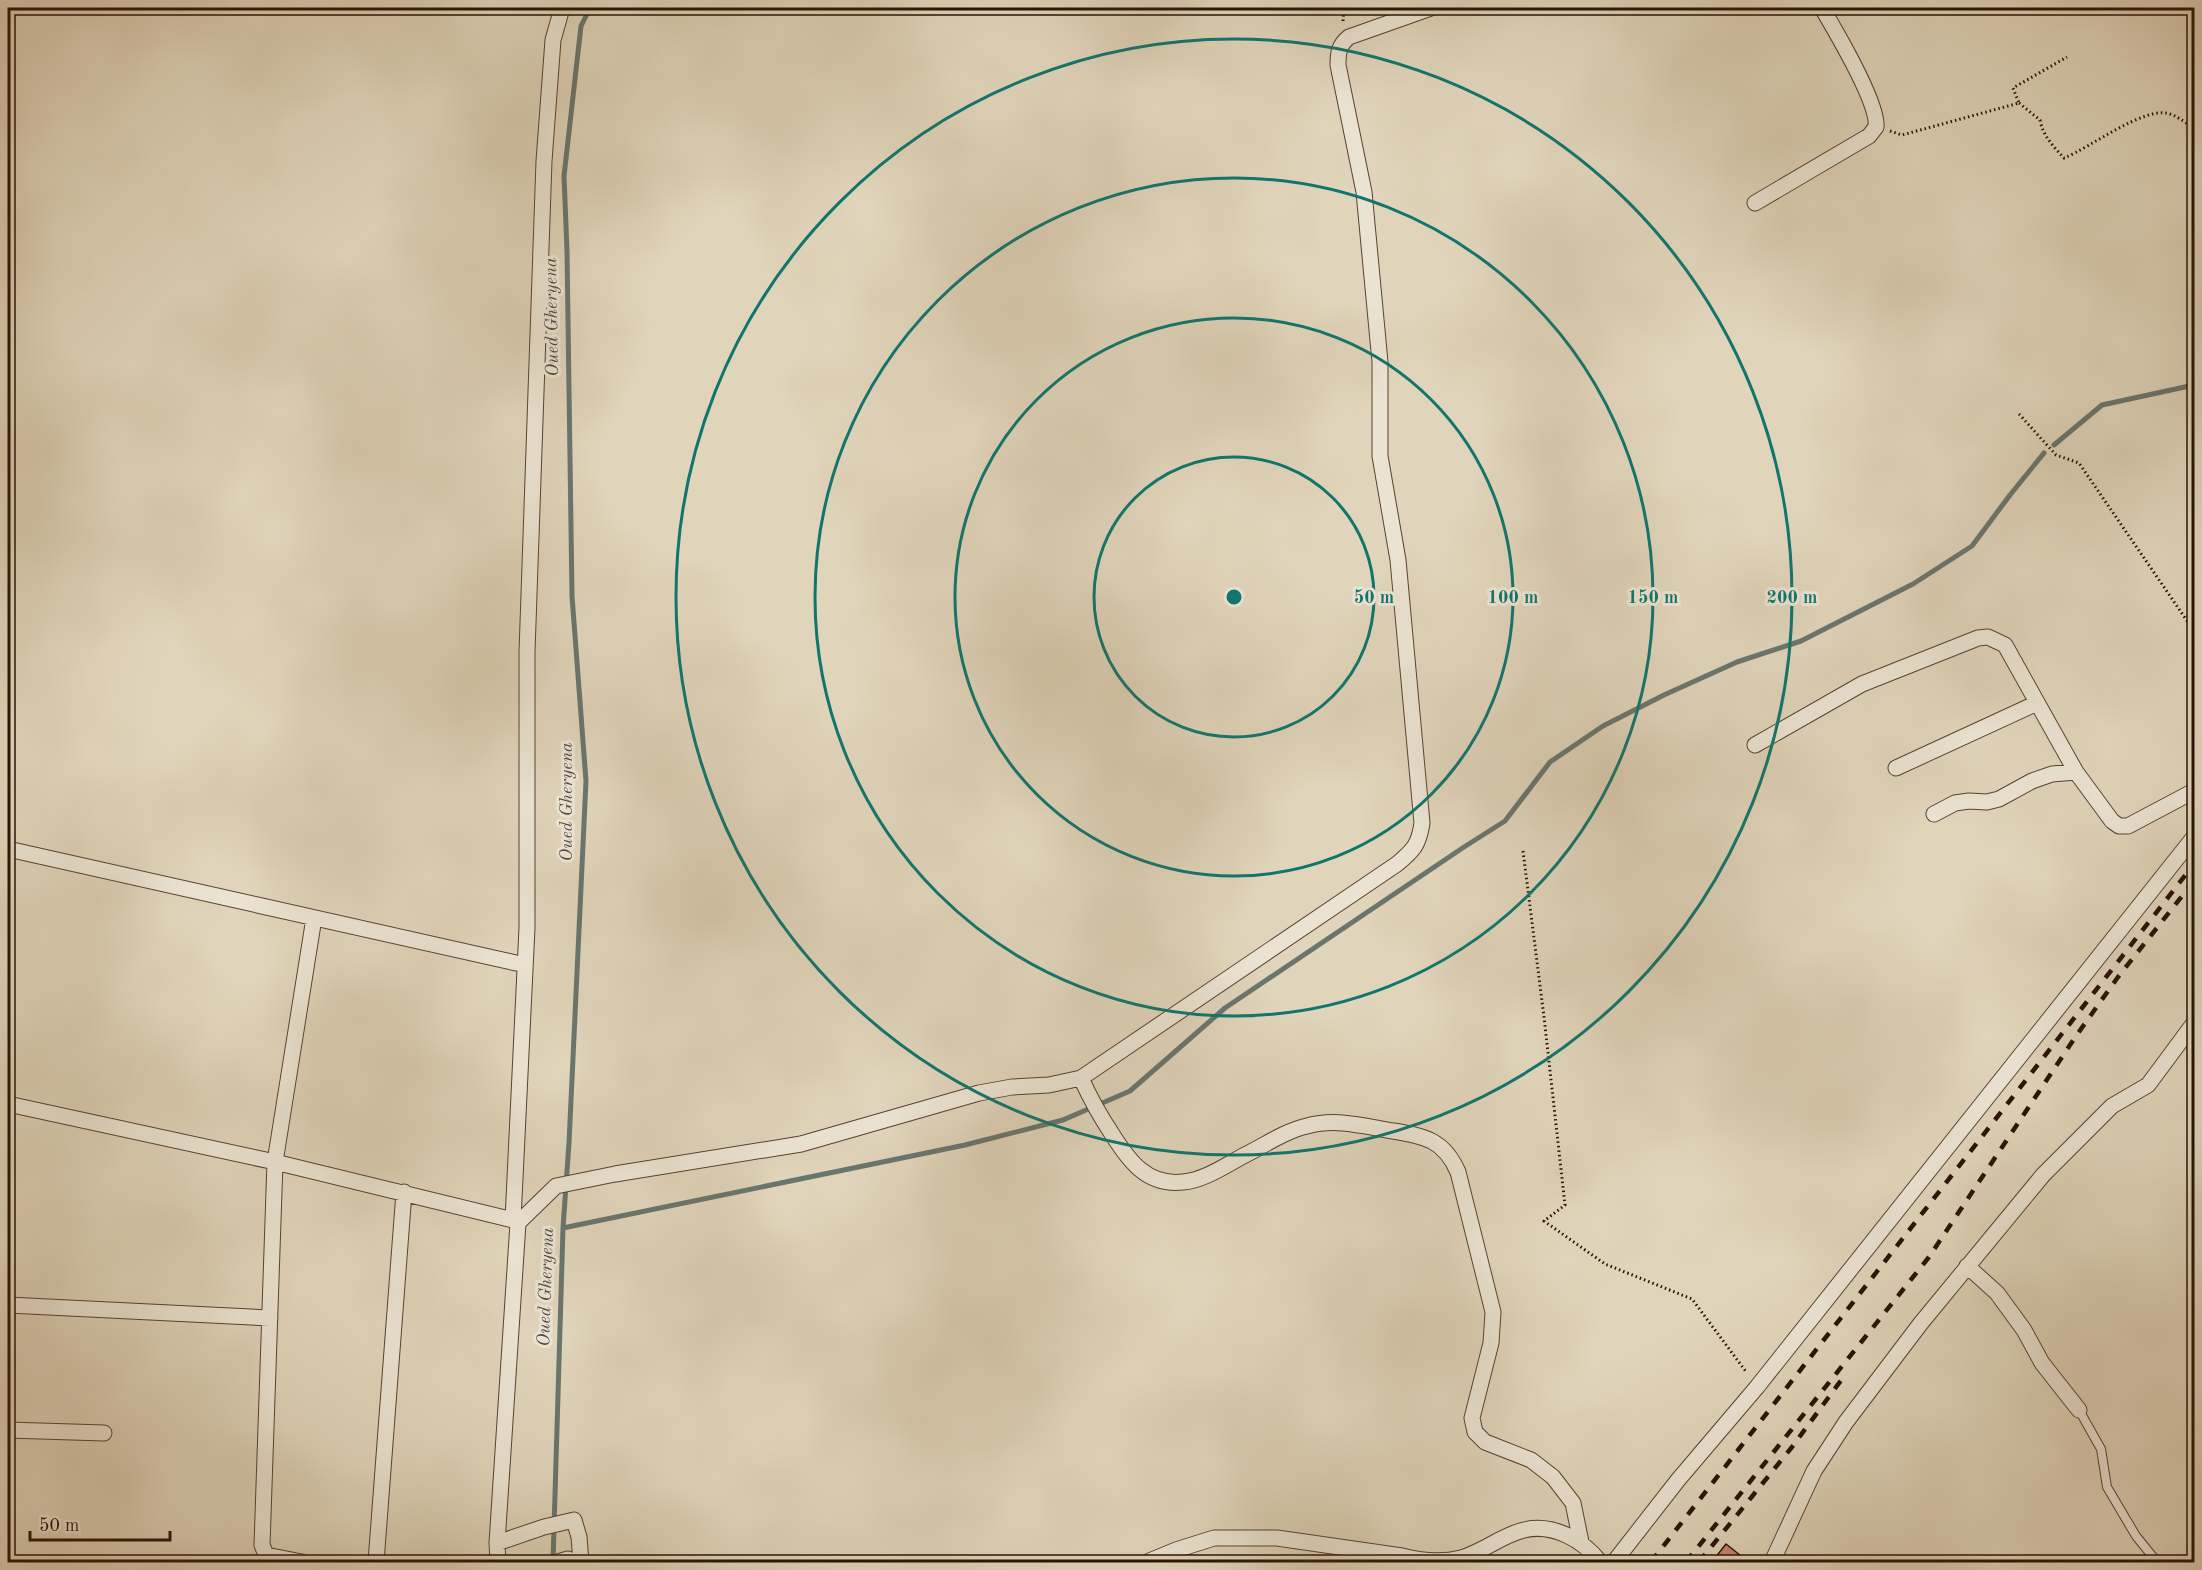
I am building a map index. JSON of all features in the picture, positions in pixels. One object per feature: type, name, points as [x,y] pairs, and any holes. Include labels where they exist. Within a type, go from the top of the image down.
[{"type":"street","points":[[498,1563],[497,1542],[515,1221],[527,928],[527,652],[543,161],[553,40],[562,8]]},
{"type":"street","points":[[515,1221],[556,1186],[801,1144],[979,1093],[1012,1087],[1049,1085],[1082,1078],[1413,851],[1420,837],[1422,823],[1398,560],[1380,456],[1380,362],[1365,203],[1338,65],[1338,53],[1341,43],[1349,37],[1431,8]]},
{"type":"street","points":[[1755,203],[1869,136],[1876,127],[1876,116],[1858,73],[1822,8]]},
{"type":"street","points":[[1755,745],[1862,684],[1978,638],[1988,637],[2005,645],[2076,772],[2112,821],[2119,826],[2128,826],[2194,791]]},
{"type":"street","points":[[1896,768],[2037,703]]},
{"type":"street","points":[[1934,814],[1955,803],[1987,802],[1999,799],[2052,774],[2076,772]]},
{"type":"street","points":[[1614,1563],[1678,1480],[1757,1387],[2194,837]]},
{"type":"street","points":[[8,849],[516,963]]},
{"type":"street","points":[[302,1563],[266,1555],[262,1545],[275,1162],[315,918]]},
{"type":"street","points":[[1772,1563],[1814,1471],[1914,1332],[2043,1174],[2112,1106],[2148,1085],[2194,1023]]},
{"type":"street","points":[[1082,1078],[1092,1101],[1133,1165],[1150,1177],[1171,1182],[1183,1182],[1205,1176],[1290,1132],[1321,1123],[1350,1122],[1424,1136],[1440,1146],[1454,1162],[1458,1172],[1493,1312],[1493,1334],[1473,1411],[1473,1425],[1485,1442],[1531,1460],[1553,1477],[1573,1503],[1581,1542]]},
{"type":"street","points":[[8,1104],[275,1162],[515,1221]]},
{"type":"street","points":[[376,1563],[404,1192]]},
{"type":"street","points":[[1967,1266],[1997,1293],[2024,1330],[2042,1364],[2079,1410]]},
{"type":"street","points":[[8,1305],[270,1318]]},
{"type":"street","points":[[8,1430],[104,1433]]},
{"type":"street","points":[[497,1542],[574,1520],[579,1537],[571,1562]]},
{"type":"street","points":[[1147,1563],[1176,1550],[1214,1538],[1277,1538],[1433,1561],[1467,1556],[1523,1530],[1552,1531],[1581,1542],[1600,1563]]},
{"type":"lane","points":[[2079,1410],[2102,1449],[2107,1487],[2136,1536],[2157,1563]]},
{"type":"path","points":[[2067,57],[2013,88],[2019,103],[2040,120],[2042,131],[2064,158],[2080,152],[2122,126],[2148,115],[2169,113],[2194,128]]},
{"type":"path","points":[[1876,127],[1902,135],[2019,103]]},
{"type":"path","points":[[2019,414],[2056,455],[2079,462],[2194,631]]},
{"type":"path","points":[[1523,851],[1565,1205],[1544,1221],[1605,1264],[1692,1299],[1757,1387]]},
{"type":"building","points":[[1726,1544],[1750,1563],[1711,1563]]},
{"type":"waterway","name":"Oued Gheryena","points":[[553,1562],[563,1228],[586,781],[572,596],[564,176],[581,26],[590,8]]},
{"type":"waterway","points":[[2054,445],[2102,405],[2194,385]]},
{"type":"waterway","points":[[563,1228],[965,1145],[1063,1120],[1130,1091],[1225,1008],[1505,821],[1550,762],[1603,726],[1737,662],[1801,641],[1913,584],[1972,546],[2044,453]]},
{"type":"railway","points":[[1651,1562],[2194,864]]},
{"type":"railway","points":[[1686,1562],[1929,1257],[2076,1036],[2118,977],[2194,881]]},
{"type":"railway","points":[[1699,1562],[1792,1447],[1845,1375]]}]
